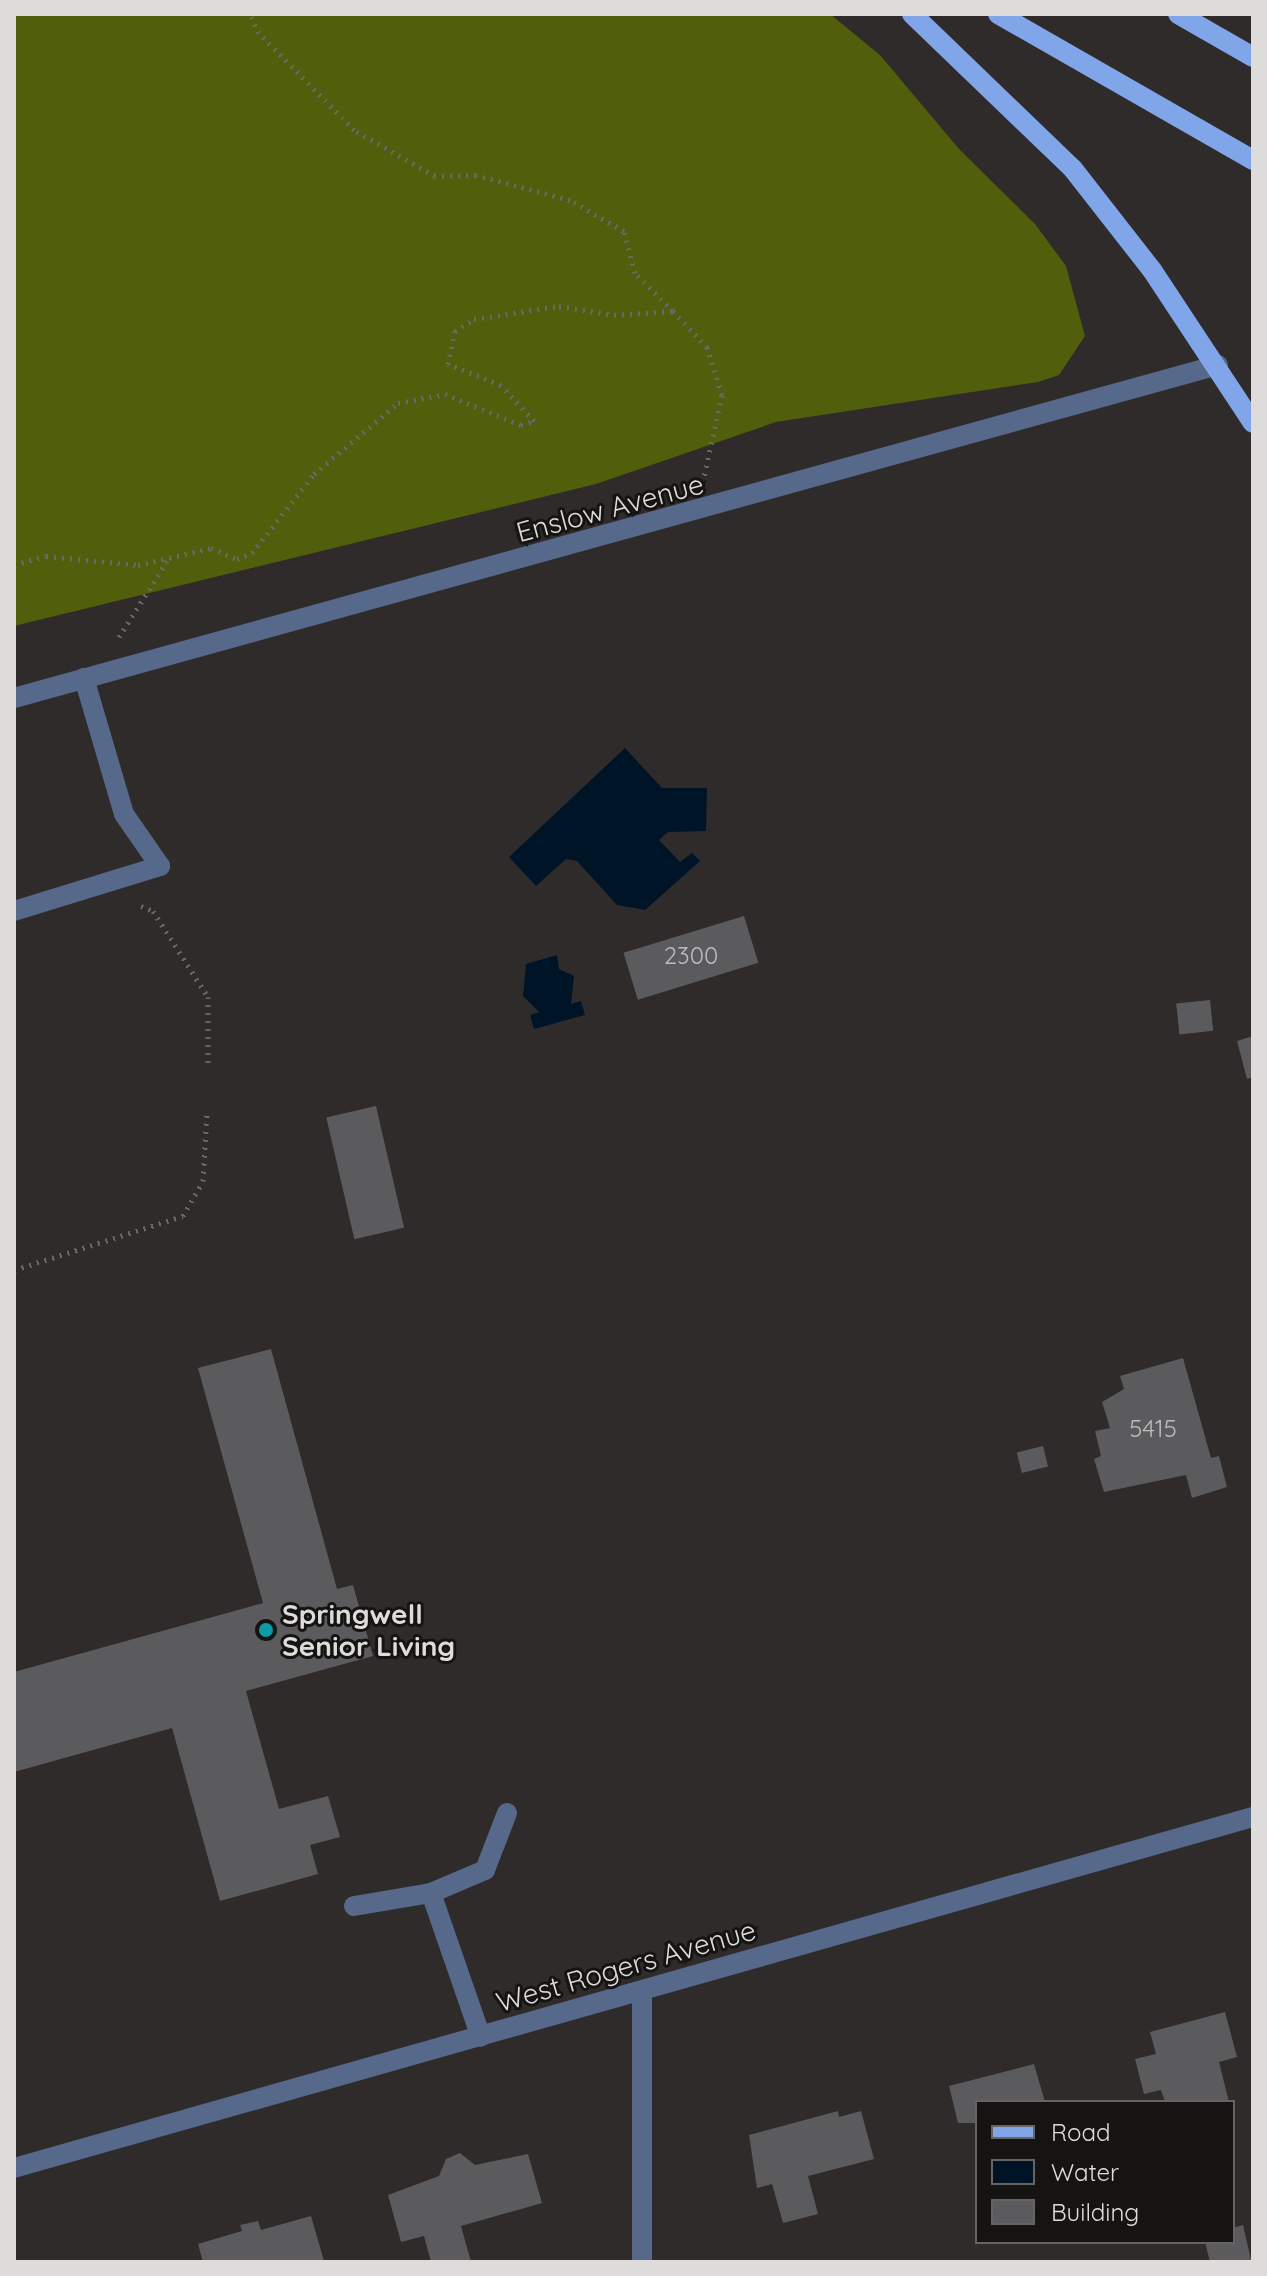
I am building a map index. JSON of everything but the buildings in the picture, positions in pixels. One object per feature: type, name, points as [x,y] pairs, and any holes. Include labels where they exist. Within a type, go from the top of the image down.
[{"type":"main road","points":[[912,14],[1073,169],[1218,365],[1253,423]]},
{"type":"main road","points":[[998,14],[1253,160]]},
{"type":"main road","points":[[1178,14],[1253,57]]},
{"type":"street","name":"Enslow Avenue","points":[[14,698],[694,515],[1218,365]]},
{"type":"street","points":[[14,911],[160,866],[124,814],[90,676]]},
{"type":"street","points":[[354,1906],[431,1893],[485,1870],[507,1813]]},
{"type":"street","name":"West Rogers Avenue","points":[[14,2168],[1253,1817]]},
{"type":"street","points":[[431,1893],[481,2037]]},
{"type":"street","points":[[642,1992],[642,2262]]},
{"type":"path","points":[[250,14],[259,33],[354,130],[435,176],[476,175],[570,200],[624,231],[635,273],[707,347],[722,395],[694,515]]},
{"type":"path","points":[[14,565],[46,556],[138,565],[211,548],[237,559],[252,553],[314,474],[398,403],[445,394],[521,425],[534,421],[501,385],[448,364],[455,331],[474,319],[559,306],[614,315],[673,311]]},
{"type":"path","points":[[90,676],[167,560]]},
{"type":"path","points":[[134,906],[153,911],[200,978],[212,1018],[208,1066]]},
{"type":"path","points":[[14,1270],[183,1216],[203,1181],[207,1112]]},
{"type":"green space","points":[[14,14],[830,14],[880,55],[959,149],[1035,224],[1066,266],[1085,336],[1059,375],[1038,382],[776,422],[596,484],[14,626]]},
{"type":"water","points":[[625,748],[662,788],[707,788],[706,831],[668,832],[659,840],[680,862],[692,853],[700,861],[645,910],[617,905],[577,861],[566,859],[536,886],[509,857]]},
{"type":"water","points":[[557,955],[559,969],[574,976],[571,1004],[581,1001],[585,1015],[534,1029],[530,1015],[539,1012],[523,996],[526,964]]},
{"type":"place","name":"Springwell Senior Living","points":[[266,1630]]}]
